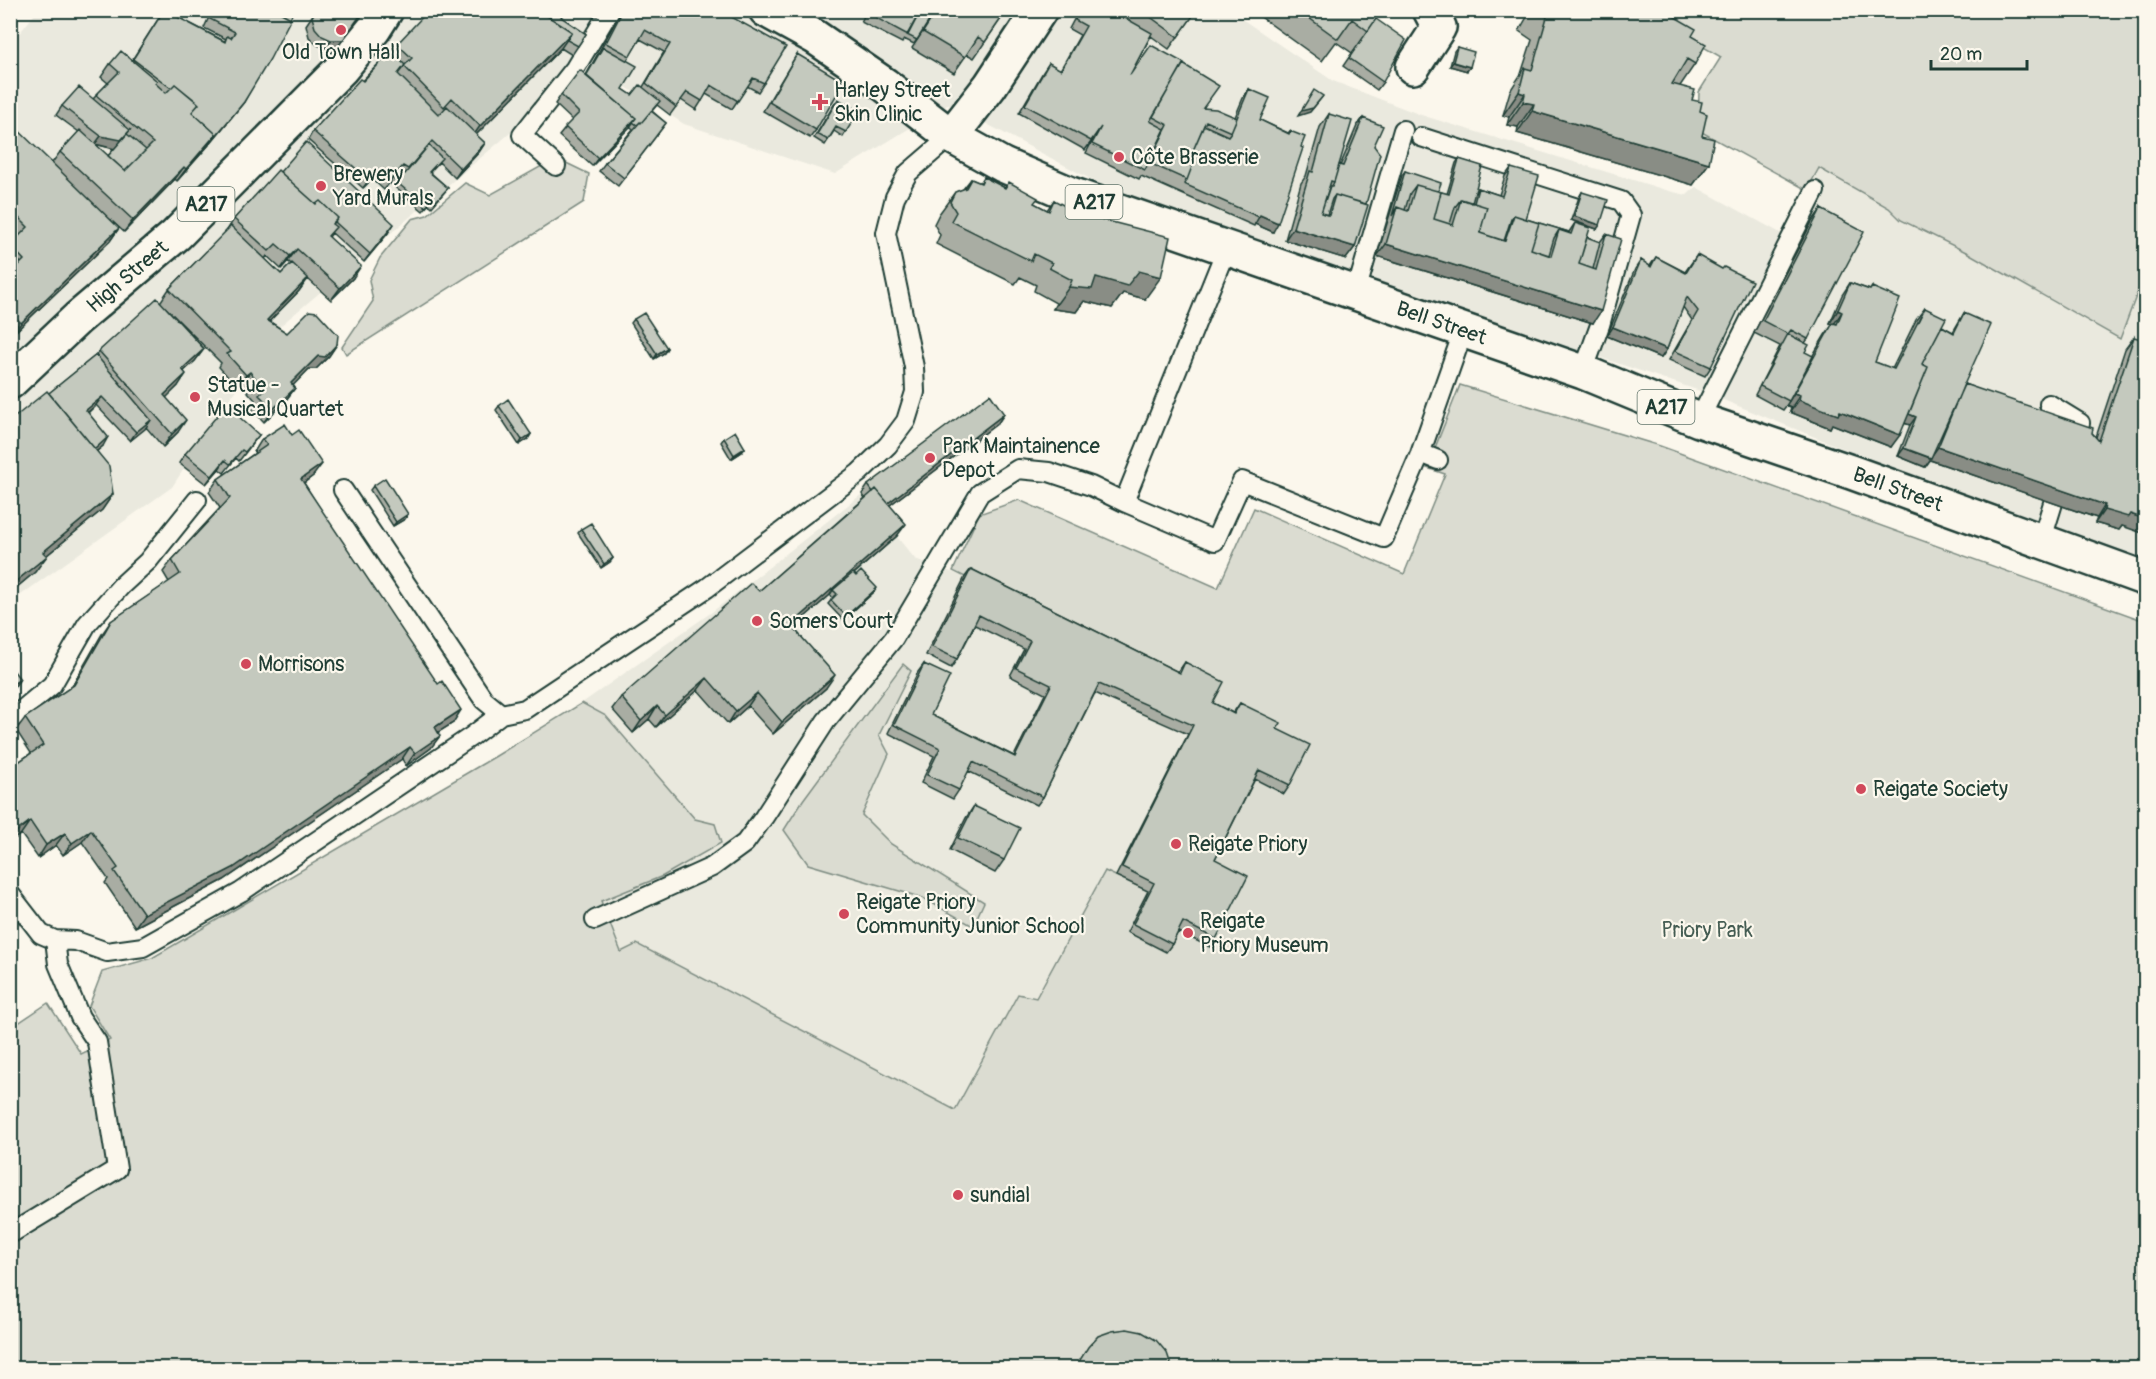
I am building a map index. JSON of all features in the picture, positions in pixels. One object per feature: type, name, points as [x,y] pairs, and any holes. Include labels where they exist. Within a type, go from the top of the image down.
[{"type":"main road","name":"High Street","points":[[10,382],[78,318],[176,235],[342,68],[374,29],[386,10]]},
{"type":"main road","name":"Bell Street","points":[[766,10],[815,37],[885,85],[951,136],[1003,165],[1068,193],[1583,372],[1699,420],[1851,472],[2145,579]]},
{"type":"main road","points":[[951,136],[990,86],[1040,10]]},
{"type":"main road","points":[[1413,67],[1439,27],[1430,10]]},
{"type":"main road","points":[[990,86],[985,110],[984,134],[1003,165]]},
{"type":"lane","points":[[556,166],[522,135],[575,68],[610,10]]},
{"type":"lane","points":[[1356,292],[1403,130]]},
{"type":"lane","points":[[10,894],[41,934],[55,940],[76,941],[107,952],[143,947],[241,892],[501,714],[525,709],[706,588],[859,473],[888,445],[906,421],[915,392],[914,367],[886,233],[895,197],[908,173],[951,136]]},
{"type":"lane","points":[[1421,137],[1621,201],[1631,215],[1600,325],[1583,372]]},
{"type":"lane","points":[[1699,420],[1815,191]]},
{"type":"lane","points":[[1124,502],[1227,247]]},
{"type":"lane","points":[[596,920],[712,867],[745,843],[826,721],[894,638],[980,493],[1018,469],[1049,472],[1091,486],[1215,541],[1242,482],[1384,538],[1420,453],[1463,332]]},
{"type":"lane","points":[[2049,404],[2080,423],[2076,437]]},
{"type":"lane","points":[[343,490],[484,700],[501,714]]},
{"type":"lane","points":[[10,720],[52,686],[87,624],[121,586],[148,561],[197,500]]},
{"type":"lane","points":[[2041,542],[2053,503]]},
{"type":"lane","points":[[10,1234],[117,1168],[97,1042],[80,1017],[58,964],[55,940]]},
{"type":"shaded area","points":[[38,10],[1230,11],[1333,81],[1421,115],[1669,191],[1687,195],[1696,187],[1784,235],[1819,168],[2145,269],[2145,565],[2062,537],[1706,393],[1126,198],[949,104],[835,174],[684,124],[579,57],[515,129],[274,331],[172,487],[11,602],[10,45]]},
{"type":"shaded area","name":"Reigate Priory Community Junior School","points":[[862,494],[915,559],[965,577],[1234,711],[1284,794],[1254,778],[1210,947],[1177,931],[1166,952],[1127,932],[1105,871],[1036,998],[1019,994],[945,1129],[592,976],[601,901],[663,876],[695,820],[606,716],[582,703],[712,612]]},
{"type":"green space","points":[[1641,11],[2145,11],[2145,272],[2120,339],[1968,253],[1901,220],[1889,208],[1819,168],[1807,190],[1698,130],[1699,92],[1721,57]]},
{"type":"green space","points":[[556,158],[589,174],[584,202],[346,354],[342,347],[373,301],[369,280],[380,258],[412,219],[427,215],[465,183],[490,195]]},
{"type":"green space","name":"Priory Park","points":[[1460,385],[1660,446],[2145,621],[2145,1368],[11,1368],[11,1028],[48,1003],[81,1054],[110,1040],[89,1006],[102,972],[152,958],[582,703],[606,716],[695,819],[715,824],[721,843],[663,876],[601,901],[621,952],[637,944],[955,1110],[1018,994],[1036,998],[1105,871],[1148,891],[1127,933],[1209,868],[1234,711],[1228,722],[1179,670],[1174,681],[953,571],[979,514],[1019,500],[1218,588],[1254,508],[1404,574],[1445,474],[1427,468]]},
{"type":"green space","points":[[903,664],[911,671],[879,735],[889,754],[862,815],[891,844],[984,902],[973,926],[923,898],[808,864],[784,830],[803,800]]},
{"type":"building","points":[[164,10],[225,42],[227,36],[231,38],[235,32],[210,19],[214,10],[276,10],[291,18],[244,102],[214,138],[216,134],[192,112],[199,104],[175,84],[171,88],[133,59]]},
{"type":"building","points":[[276,10],[294,10],[290,18]]},
{"type":"building","points":[[316,10],[364,10],[343,40],[331,40],[322,36],[315,28],[312,17]]},
{"type":"building","points":[[429,10],[540,10],[572,32],[480,126],[452,98],[444,107],[404,66],[412,58],[397,44]]},
{"type":"building","points":[[540,10],[566,10],[561,17],[586,34],[578,46],[567,40],[572,32]]},
{"type":"building","points":[[623,10],[719,10],[786,47],[764,83],[753,78],[738,101],[711,85],[702,101],[687,92],[676,107],[646,83],[670,44],[645,30],[630,56],[606,43]]},
{"type":"building","points":[[868,10],[921,10],[908,35],[867,13]]},
{"type":"building","points":[[921,10],[936,10],[917,40],[907,35]]},
{"type":"building","points":[[937,10],[1007,10],[985,42],[978,37],[965,57],[923,32]]},
{"type":"building","points":[[1080,10],[1111,10],[1152,33],[1130,75],[1151,45],[1184,63],[1150,121],[1165,129],[1145,170],[1092,144],[1101,127],[1091,141],[1025,105],[1049,63],[1061,70],[1086,26],[1075,20]]},
{"type":"building","points":[[1141,10],[1197,10],[1178,37]]},
{"type":"building","points":[[1298,10],[1382,10],[1368,31],[1352,19],[1338,39]]},
{"type":"building","points":[[1538,10],[1663,10],[1696,29],[1692,36],[1706,44],[1695,64],[1687,59],[1672,84],[1695,90],[1692,100],[1702,102],[1700,111],[1707,114],[1702,136],[1714,139],[1709,163],[1532,111],[1534,104],[1523,102],[1525,94],[1519,92],[1525,68],[1532,70],[1547,17]]},
{"type":"building","points":[[1376,19],[1406,40],[1383,82],[1349,58]]},
{"type":"building","points":[[603,47],[637,66],[623,89],[632,95],[640,85],[660,101],[637,125],[633,122],[636,118],[586,76]]},
{"type":"building","points":[[1457,47],[1474,52],[1470,67],[1453,62]]},
{"type":"building","points":[[121,51],[157,81],[155,83],[166,93],[175,84],[196,101],[199,104],[192,112],[216,134],[186,169],[184,167],[133,220],[60,152],[80,130],[125,171],[153,143],[96,95],[119,72],[110,64]]},
{"type":"building","points":[[391,51],[405,65],[398,74],[439,115],[447,106],[485,143],[461,169],[432,141],[408,169],[403,166],[390,181],[378,170],[369,180],[313,131],[360,79],[363,81]]},
{"type":"building","points":[[797,54],[844,82],[816,130],[769,102]]},
{"type":"building","points":[[1183,64],[1219,86],[1203,108],[1216,109],[1237,118],[1231,132],[1206,121],[1188,162],[1193,164],[1187,180],[1149,163],[1168,125],[1153,117]]},
{"type":"building","points":[[580,70],[636,118],[598,158],[565,127],[579,113],[561,95]]},
{"type":"building","points":[[79,87],[130,130],[121,140],[101,136],[62,106]]},
{"type":"building","points":[[1249,89],[1270,98],[1260,120],[1289,134],[1290,131],[1305,137],[1278,223],[1184,184],[1193,164],[1188,162],[1204,125],[1228,136]]},
{"type":"building","points":[[1314,90],[1323,96],[1313,108],[1301,111]]},
{"type":"building","points":[[838,99],[859,111],[846,132],[836,127],[828,140],[817,134]]},
{"type":"building","points":[[651,111],[666,123],[624,178],[605,163]]},
{"type":"building","points":[[1329,114],[1352,121],[1334,182],[1331,181],[1321,213],[1329,215],[1335,195],[1368,205],[1355,247],[1293,228],[1310,171],[1313,172]]},
{"type":"building","points":[[1363,118],[1383,126],[1374,146],[1380,154],[1366,204],[1335,195],[1327,215],[1321,213],[1339,165],[1343,166]]},
{"type":"building","points":[[12,124],[119,228],[21,323],[10,311],[10,270],[12,272],[24,260],[10,245],[28,227],[10,209],[10,126]]},
{"type":"building","points":[[127,134],[146,150],[125,171],[108,156]]},
{"type":"building","points":[[306,142],[394,224],[370,254],[335,222],[338,218],[320,201],[316,204],[280,172]]},
{"type":"building","points":[[429,145],[442,158],[429,172],[448,188],[435,202],[432,199],[426,207],[393,179],[400,170],[405,174]]},
{"type":"building","points":[[1459,159],[1482,166],[1472,203],[1461,199],[1455,207],[1450,224],[1434,219],[1441,192],[1416,185],[1410,193],[1405,210],[1397,207],[1392,216],[1405,171],[1441,183],[1438,191],[1449,194]]},
{"type":"building","points":[[1511,168],[1539,176],[1526,219],[1514,215],[1504,241],[1480,233],[1487,207],[1474,203],[1478,188],[1502,196]]},
{"type":"building","points":[[278,170],[316,204],[320,201],[338,218],[332,224],[336,227],[328,236],[361,266],[340,288],[297,249],[290,256],[276,244],[269,251],[234,219]]},
{"type":"building","points":[[984,177],[1005,188],[1009,182],[1038,198],[1034,203],[1049,211],[1054,200],[1078,213],[1081,210],[1100,219],[1170,237],[1161,277],[1139,271],[1127,286],[1096,277],[1092,289],[1069,287],[1072,280],[1049,268],[1052,263],[1034,254],[1031,261],[951,221],[956,212],[950,202],[955,192],[966,188],[971,179],[981,183]]},
{"type":"building","points":[[1416,185],[1441,192],[1434,219],[1453,225],[1461,199],[1487,207],[1480,233],[1505,241],[1514,215],[1539,223],[1531,249],[1551,256],[1559,230],[1571,234],[1575,223],[1590,228],[1579,264],[1596,270],[1606,234],[1621,239],[1601,311],[1386,244],[1397,207],[1408,211]]},
{"type":"building","points":[[1582,192],[1608,200],[1600,225],[1574,216]]},
{"type":"building","points":[[1821,209],[1864,232],[1808,339],[1791,330],[1788,334],[1763,321]]},
{"type":"building","points":[[1526,219],[1569,232],[1559,230],[1549,255],[1531,249],[1539,223]]},
{"type":"building","points":[[231,226],[281,274],[292,263],[308,278],[267,320],[287,333],[309,311],[317,312],[338,335],[337,344],[325,357],[318,356],[291,383],[295,388],[273,409],[259,395],[265,389],[250,372],[246,375],[227,354],[231,352],[169,289]]},
{"type":"building","points":[[10,233],[16,239],[10,245]]},
{"type":"building","points":[[1587,237],[1600,242],[1593,269],[1579,264]]},
{"type":"building","points":[[10,252],[21,263],[12,272],[10,270]]},
{"type":"building","points":[[1697,255],[1722,269],[1724,267],[1752,281],[1711,367],[1675,351],[1698,311],[1687,297],[1667,349],[1613,327],[1641,260],[1651,267],[1656,257],[1686,273]]},
{"type":"building","points":[[1850,283],[1870,290],[1872,287],[1900,299],[1875,362],[1894,369],[1925,308],[1946,318],[1922,364],[1928,367],[1900,435],[1840,411],[1838,415],[1799,400],[1800,395],[1794,393],[1833,323],[1837,324],[1842,312],[1838,310]]},
{"type":"building","points":[[157,298],[204,349],[182,369],[186,374],[164,395],[186,420],[172,434],[99,351]]},
{"type":"building","points":[[644,313],[667,348],[657,354],[634,319]]},
{"type":"building","points":[[1964,313],[1991,325],[1931,458],[1904,448],[1916,417],[1909,414],[1928,367],[1922,364],[1942,326],[1954,333]]},
{"type":"building","points":[[10,318],[17,325],[10,330]]},
{"type":"building","points":[[1788,334],[1809,345],[1805,352],[1813,356],[1789,401],[1760,386]]},
{"type":"building","points":[[2134,337],[2145,340],[2145,519],[2104,510],[2105,505],[1938,447],[1964,384],[2093,428],[2092,433],[2099,441]]},
{"type":"building","points":[[96,355],[151,420],[136,432],[102,397],[86,410],[108,437],[95,449],[49,393]]},
{"type":"building","points":[[47,391],[109,466],[113,494],[43,552],[47,556],[10,586],[10,421]]},
{"type":"building","name":"Park Maintainence Depot","points":[[990,394],[1004,414],[888,503],[876,489],[873,492],[868,485]]},
{"type":"building","points":[[508,399],[531,434],[522,440],[499,406]]},
{"type":"building","points":[[226,405],[259,435],[245,452],[242,450],[230,464],[225,460],[212,476],[185,454]]},
{"type":"building","name":"Morrisons","points":[[285,424],[292,435],[299,430],[322,464],[301,479],[438,684],[442,681],[461,710],[435,727],[440,736],[415,753],[410,747],[233,868],[144,914],[114,871],[118,868],[91,830],[72,843],[65,833],[46,845],[30,821],[12,835],[10,832],[10,801],[13,799],[10,794],[10,768],[43,745],[25,718],[74,685],[111,621],[180,574],[172,560],[230,498],[218,479],[267,445],[262,439]]},
{"type":"building","points":[[735,431],[745,448],[734,455],[724,438]]},
{"type":"building","points":[[385,478],[408,514],[396,522],[373,486]]},
{"type":"building","name":"Somers Court","points":[[876,489],[906,524],[791,625],[835,675],[782,722],[757,693],[736,711],[707,678],[665,715],[657,706],[641,721],[621,697],[751,583],[759,591]]},
{"type":"building","points":[[591,523],[613,558],[604,564],[581,529]]},
{"type":"building","points":[[971,569],[1180,673],[1185,662],[1224,682],[1213,703],[1234,714],[1240,703],[1281,723],[1277,729],[1310,745],[1290,785],[1259,770],[1215,859],[1248,876],[1216,939],[1183,922],[1172,944],[1133,924],[1154,883],[1122,867],[1193,725],[1099,684],[1043,797],[973,762],[959,790],[927,775],[940,748],[894,725],[924,664],[950,676],[931,715],[1015,757],[1051,685],[1016,668],[1030,641],[979,615],[957,659],[932,647]]},
{"type":"building","points":[[861,571],[877,588],[846,616],[831,600],[837,594],[833,590],[853,573],[856,576]]},
{"type":"building","points":[[10,666],[20,679],[10,686]]},
{"type":"building","points":[[974,806],[1020,828],[1004,860],[958,838]]},
{"type":"building","points":[[1127,1329],[1142,1332],[1156,1340],[1167,1353],[1172,1368],[1078,1368],[1088,1347],[1098,1336]]},
{"type":"place","name":"Old Town Hall","points":[[341,30]]},
{"type":"place","name":"Harley Street Skin Clinic","points":[[820,102]]},
{"type":"place","name":"Côte Brasserie","points":[[1119,157]]},
{"type":"place","name":"Brewery Yard Murals","points":[[321,186]]},
{"type":"place","name":"Statue - Musical Quartet","points":[[195,397]]},
{"type":"place","name":"Park Maintainence Depot","points":[[930,458]]},
{"type":"place","name":"Somers Court","points":[[757,621]]},
{"type":"place","name":"Morrisons","points":[[246,664]]},
{"type":"place","name":"Reigate Society","points":[[1861,789]]},
{"type":"place","name":"Reigate Priory","points":[[1176,844]]},
{"type":"place","name":"Reigate Priory Community Junior School","points":[[844,914]]},
{"type":"place","name":"Reigate Priory Museum","points":[[1188,933]]},
{"type":"place","name":"sundial","points":[[958,1195]]}]
